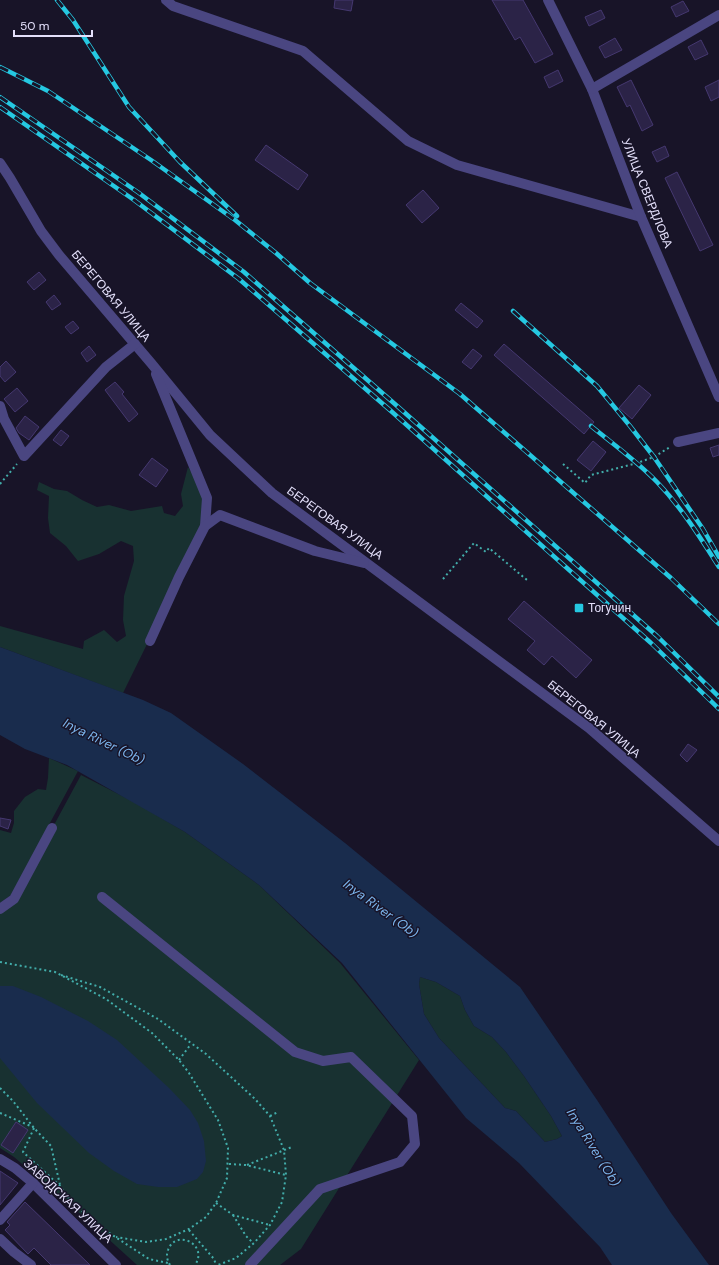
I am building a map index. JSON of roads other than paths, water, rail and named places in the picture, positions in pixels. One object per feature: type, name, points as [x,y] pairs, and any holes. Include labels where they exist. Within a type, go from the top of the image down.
[{"type":"street","points":[[166,0],[173,6],[303,51],[408,141],[458,164],[641,216]]},
{"type":"street","name":"УЛИЦА СВЕРДЛОВА","points":[[548,0],[592,89],[641,216],[719,397]]},
{"type":"street","points":[[592,89],[719,15]]},
{"type":"street","name":"БЕРЕГОВАЯ УЛИЦА","points":[[0,163],[41,231],[59,255],[210,435],[272,493],[589,728],[719,841]]},
{"type":"street","points":[[0,406],[4,419],[24,456],[106,367],[135,344]]},
{"type":"street","points":[[150,640],[179,577],[205,526],[207,498],[151,363]]},
{"type":"street","points":[[678,442],[719,432]]},
{"type":"street","points":[[205,526],[220,515],[315,551],[370,565]]},
{"type":"street","points":[[0,909],[14,899],[52,828]]},
{"type":"street","points":[[102,897],[295,1052],[323,1061],[351,1057],[412,1116],[415,1144],[400,1162],[320,1189],[250,1265]]},
{"type":"street","name":"ЗАВОДСКАЯ УЛИЦА","points":[[0,1159],[15,1168],[33,1183],[116,1265]]},
{"type":"street","points":[[0,1220],[33,1183]]},
{"type":"street","points":[[0,1239],[14,1252],[32,1265]]},
{"type":"water","name":"Inya River (Ob)","points":[[0,647],[143,700],[171,713],[243,764],[345,843],[520,987],[597,1100],[671,1213],[709,1265],[612,1265],[600,1247],[519,1163],[466,1118],[342,963],[259,885],[185,832],[67,765],[25,749],[0,735]],"holes":[[[420,977],[436,982],[460,996],[465,1010],[474,1026],[492,1037],[506,1052],[551,1116],[562,1136],[545,1142],[516,1111],[505,1108],[439,1038],[424,1014],[419,984]]]},
{"type":"water","points":[[0,986],[13,986],[41,997],[88,1021],[117,1040],[169,1088],[190,1110],[198,1123],[204,1141],[206,1161],[203,1172],[197,1179],[177,1187],[158,1187],[137,1184],[114,1171],[89,1153],[37,1103],[0,1058]]},
{"type":"railway","points":[[57,0],[73,20],[129,107],[180,162],[237,216]]},
{"type":"railway","points":[[0,67],[48,91],[151,160],[235,220],[310,283],[460,394],[671,578],[719,624]]},
{"type":"railway","points":[[0,97],[139,193],[244,272],[657,636],[719,697]]},
{"type":"railway","points":[[0,107],[134,200],[239,279],[391,411],[651,643],[719,709]]},
{"type":"railway","points":[[513,311],[597,386],[654,457],[703,529],[719,557]]},
{"type":"railway","points":[[591,426],[625,453],[657,482],[690,523],[719,567]]},
{"type":"place","name":"Тогучин","points":[[579,608]]}]
